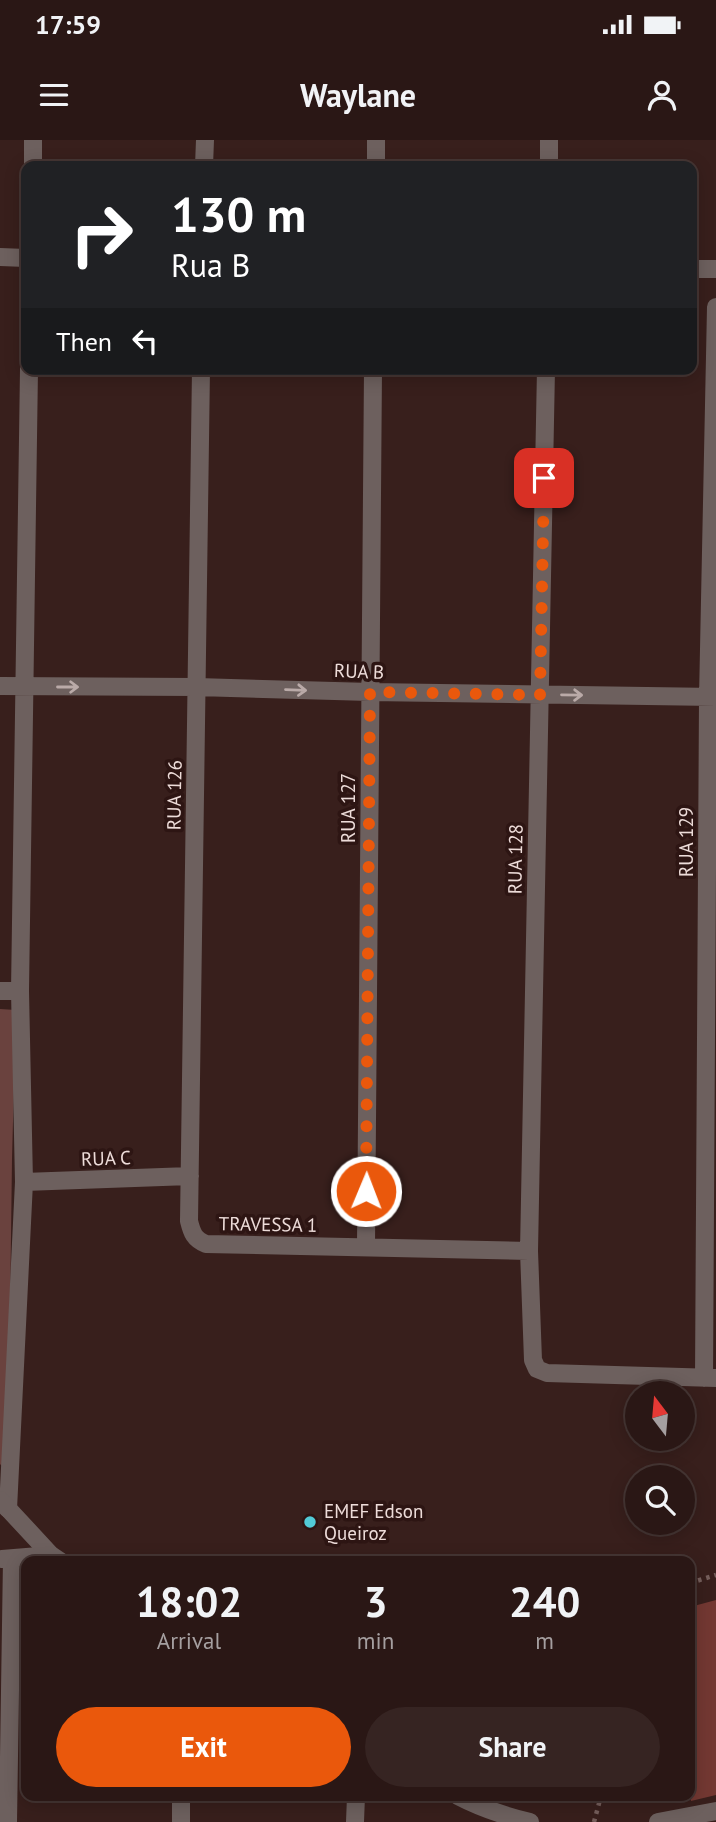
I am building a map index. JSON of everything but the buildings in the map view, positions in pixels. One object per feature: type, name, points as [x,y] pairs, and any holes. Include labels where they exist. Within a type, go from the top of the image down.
[{"type":"street","points":[[33,140],[33,161]]},
{"type":"street","points":[[204,161],[205,140]]},
{"type":"street","points":[[376,140],[376,161]]},
{"type":"street","points":[[549,140],[549,161]]},
{"type":"street","points":[[0,257],[21,258]]},
{"type":"street","points":[[697,268],[716,269]]},
{"type":"street","name":"RUA 129","points":[[710,1378],[716,307]]},
{"type":"street","points":[[29,375],[20,991],[24,1182],[4,1504],[53,1556]]},
{"type":"street","name":"RUA 126","points":[[189,1221],[201,375]]},
{"type":"street","name":"RUA 127","points":[[366,1246],[373,375]]},
{"type":"street","name":"RUA 128","points":[[546,375],[528,1251],[533,1360],[537,1369],[548,1373],[710,1378]]},
{"type":"street","name":"RUA B","points":[[0,686],[197,687],[712,698]]},
{"type":"street","points":[[0,991],[20,991]]},
{"type":"street","name":"RUA C","points":[[24,1182],[190,1176]]},
{"type":"street","name":"TRAVESSA 1","points":[[189,1221],[196,1239],[206,1244],[528,1251]]},
{"type":"street","points":[[6,1559],[8,1822]]},
{"type":"street","points":[[181,1801],[181,1822]]},
{"type":"street","points":[[355,1822],[356,1801]]},
{"type":"street","points":[[467,1801],[504,1816],[530,1822]]},
{"type":"street","points":[[658,1822],[716,1811]]},
{"type":"path","points":[[695,1581],[716,1574]]},
{"type":"path","points":[[594,1822],[600,1801]]},
{"type":"shaded area","points":[[0,1009],[16,1010],[8,1473],[0,1464]]},
{"type":"place","name":"EMEF Edson Queiroz","points":[[310,1522]]},
{"type":"route","points":[[366,1191],[370,692],[540,695],[544,478]]}]
